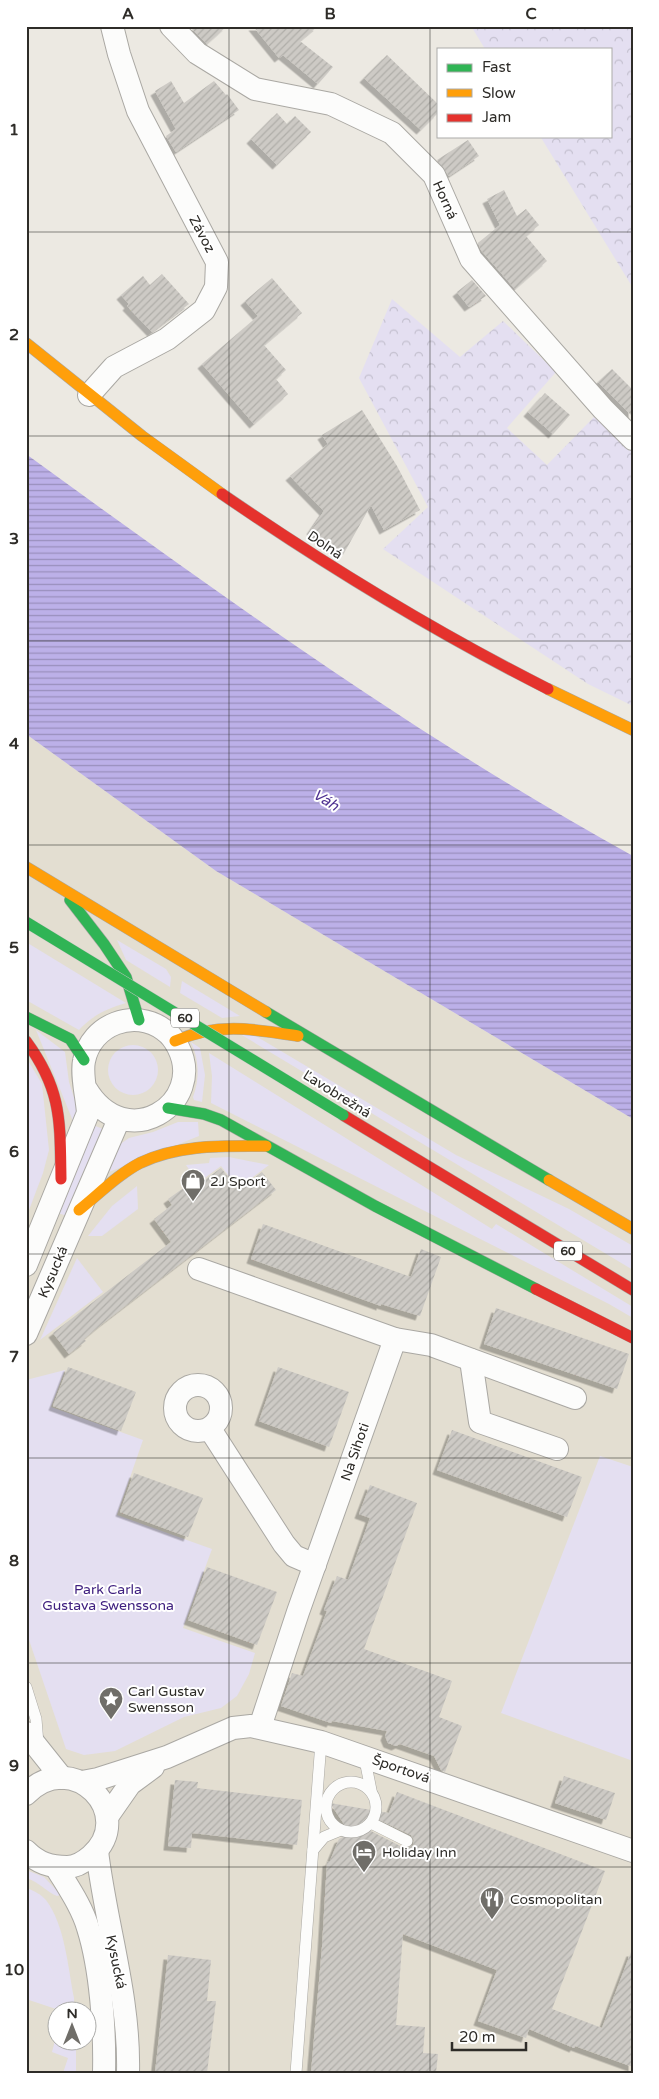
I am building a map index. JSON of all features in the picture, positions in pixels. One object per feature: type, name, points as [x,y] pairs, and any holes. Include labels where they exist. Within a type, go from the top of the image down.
[{"type":"main road","name":"Dolná","points":[[26,343],[89,395],[213,488],[343,575],[467,648],[574,703],[633,730]]},
{"type":"main road","points":[[26,867],[309,1038],[633,1229]]},
{"type":"main road","points":[[60,887],[104,944],[126,977],[139,1020]]},
{"type":"main road","name":"Ľavobrežná","points":[[26,922],[633,1290]]},
{"type":"main road","points":[[26,1016],[70,1039],[84,1060]]},
{"type":"main road","points":[[175,1041],[196,1032],[242,1028],[309,1038]]},
{"type":"main road","points":[[26,1041],[41,1059],[54,1086],[60,1113],[61,1179]]},
{"type":"main road","points":[[168,1108],[204,1114],[221,1120],[375,1206],[633,1338]]},
{"type":"main road","points":[[79,1210],[125,1172],[150,1159],[174,1150],[204,1146],[267,1146]]},
{"type":"street","name":"Závoz","points":[[89,395],[114,367],[167,339],[204,310],[216,287],[217,262],[138,111],[112,26]]},
{"type":"street","name":"Horná","points":[[171,26],[197,53],[255,89],[331,104],[392,133],[434,175],[471,259],[603,409],[633,439]]},
{"type":"street","points":[[124,1020],[139,1020],[153,1023],[166,1030],[175,1041],[182,1054],[184,1076],[177,1096],[168,1108],[157,1115],[132,1121],[119,1119],[106,1112],[94,1102],[86,1089],[83,1074],[84,1060],[93,1040],[110,1025],[124,1020]]},
{"type":"street","name":"Kysucká","points":[[26,1265],[88,1114],[86,1089]]},
{"type":"street","name":"Kysucká","points":[[29,1319],[119,1119]]},
{"type":"street","points":[[199,1269],[395,1339],[430,1345],[575,1398]]},
{"type":"street","name":"Na Sihoti","points":[[260,1727],[395,1339]]},
{"type":"street","points":[[470,1360],[480,1422],[558,1449]]},
{"type":"street","points":[[210,1428],[284,1544],[294,1556],[316,1565]]},
{"type":"street","name":"Športová","points":[[72,1780],[98,1779],[167,1757],[232,1728],[245,1726],[260,1727],[321,1742],[358,1754],[633,1851]]},
{"type":"street","points":[[28,1855],[43,1864],[56,1867],[71,1867],[85,1861],[103,1841],[107,1817],[99,1796],[72,1780],[32,1740]]},
{"type":"street","name":"Športová","points":[[107,1817],[130,1784],[167,1757]]},
{"type":"street","points":[[26,1794],[42,1782],[52,1778],[72,1780]]},
{"type":"street","name":"Kysucká","points":[[96,1851],[101,1892],[123,1992],[127,2025],[128,2073]]},
{"type":"street","name":"Kysucká","points":[[56,1867],[75,1899],[88,1928],[96,1964],[100,1996],[104,2073]]},
{"type":"lane","points":[[26,1687],[36,1719],[32,1740]]},
{"type":"lane","points":[[296,2073],[321,1742]]},
{"type":"lane","points":[[313,1850],[324,1837],[341,1830],[356,1831],[371,1823],[377,1806],[371,1790],[366,1765],[358,1754]]},
{"type":"lane","points":[[320,1766],[333,1789]]},
{"type":"lane","points":[[341,1830],[334,1825],[327,1811],[329,1796],[333,1789],[347,1782],[356,1782],[364,1784],[371,1790]]},
{"type":"lane","points":[[371,1823],[407,1841]]},
{"type":"shaded area","points":[[26,734],[216,871],[633,1119],[633,2073],[26,2073]]},
{"type":"green space","points":[[471,26],[633,26],[633,288],[541,138],[612,138],[612,48],[484,48]]},
{"type":"green space","points":[[392,299],[460,357],[503,321],[556,372],[507,428],[547,465],[594,417],[633,451],[633,706],[588,684],[383,549],[428,507],[359,378]]},
{"type":"green space","points":[[117,940],[166,969],[171,977],[170,987],[126,960]]},
{"type":"green space","points":[[26,942],[126,1003],[100,1013],[79,1030],[26,1000]]},
{"type":"green space","points":[[182,981],[240,1016],[222,1018],[180,993]]},
{"type":"green space","points":[[225,1025],[254,1035],[456,1155],[569,1209],[633,1246],[633,1270]]},
{"type":"green space","points":[[36,1030],[65,1052],[69,1082],[77,1107],[75,1126]]},
{"type":"green space","points":[[191,1042],[200,1048],[205,1075],[202,1102],[194,1100],[193,1097],[198,1069],[196,1055]]},
{"type":"green space","points":[[133,1045],[143,1047],[151,1052],[156,1060],[158,1070],[156,1080],[151,1088],[143,1093],[133,1095],[123,1093],[115,1088],[110,1080],[108,1070],[110,1060],[115,1052],[123,1047]]},
{"type":"green space","points":[[209,1053],[492,1229],[496,1224],[633,1307],[633,1318],[609,1304],[211,1103],[212,1076]]},
{"type":"green space","points":[[26,1057],[42,1084],[49,1150],[43,1173],[26,1218]]},
{"type":"green space","points":[[178,1122],[198,1122],[199,1136],[109,1172],[119,1145],[129,1138],[153,1132]]},
{"type":"green space","points":[[93,1125],[103,1129],[67,1216],[58,1213]]},
{"type":"green space","points":[[229,1157],[269,1165],[238,1188],[221,1166],[202,1180],[199,1175],[195,1178],[186,1165],[209,1163],[210,1158]]},
{"type":"green space","points":[[137,1186],[138,1209],[102,1236],[88,1236],[112,1206]]},
{"type":"green space","points":[[77,1258],[103,1292],[40,1340]]},
{"type":"green space","name":"Park Carla Gustava Swenssona","points":[[65,1370],[51,1407],[143,1440],[117,1515],[212,1549],[183,1628],[255,1653],[249,1674],[237,1696],[221,1708],[184,1717],[115,1751],[84,1755],[66,1749],[26,1631],[26,1380]]},
{"type":"green space","points":[[600,1456],[633,1467],[633,1761],[501,1713]]},
{"type":"green space","points":[[26,1870],[44,1877],[61,1895],[57,1896],[26,1878]]},
{"type":"green space","points":[[26,1887],[46,1900],[58,1922],[65,1947],[74,2002],[48,2002],[48,2006],[26,1999]]},
{"type":"green space","points":[[52,2052],[76,2052],[76,2073],[63,2073],[68,2058]]},
{"type":"water","name":"Váh","points":[[26,454],[248,613],[399,715],[554,811],[633,856],[633,1119],[216,871],[26,734]]},
{"type":"building","points":[[189,26],[227,26],[207,44]]},
{"type":"building","points":[[253,26],[318,26],[300,41],[333,67],[318,84],[283,55],[279,58]]},
{"type":"building","points":[[387,55],[437,103],[437,114],[421,130],[364,78]]},
{"type":"building","points":[[171,81],[184,103],[214,81],[239,110],[176,152],[166,136],[176,129],[155,91]]},
{"type":"building","points":[[277,113],[287,124],[295,116],[311,132],[277,165],[251,139]]},
{"type":"building","points":[[468,140],[479,156],[449,176],[437,160]]},
{"type":"building","points":[[504,190],[517,216],[526,209],[539,225],[526,236],[547,261],[515,289],[481,250],[478,243],[500,225],[487,199]]},
{"type":"building","points":[[162,274],[189,304],[152,332],[127,306],[129,304],[121,295],[143,276],[150,285]]},
{"type":"building","points":[[272,278],[302,313],[264,345],[286,370],[276,379],[288,394],[254,424],[202,364],[258,316],[245,301]]},
{"type":"building","points":[[472,280],[486,296],[469,307],[457,292]]},
{"type":"building","points":[[612,369],[633,390],[633,417],[598,382]]},
{"type":"building","points":[[545,393],[570,415],[553,434],[528,412]]},
{"type":"building","points":[[362,410],[397,466],[420,510],[384,530],[371,505],[343,555],[316,537],[318,535],[311,530],[324,511],[290,476],[328,444],[322,435]]},
{"type":"building","points":[[221,1168],[239,1190],[262,1172],[276,1190],[102,1324],[84,1339],[86,1341],[69,1354],[53,1333],[171,1242],[154,1219],[172,1205],[168,1199],[199,1177],[202,1182]]},
{"type":"building","points":[[263,1224],[411,1277],[421,1249],[441,1257],[420,1316],[381,1304],[381,1306],[251,1259]]},
{"type":"building","points":[[496,1308],[629,1354],[617,1389],[484,1344]]},
{"type":"building","points":[[68,1367],[136,1392],[121,1431],[53,1406]]},
{"type":"building","points":[[278,1367],[349,1392],[329,1447],[259,1421]]},
{"type":"building","points":[[452,1430],[582,1477],[567,1517],[437,1470]]},
{"type":"building","points":[[134,1473],[203,1498],[188,1537],[120,1512]]},
{"type":"building","points":[[370,1485],[417,1503],[364,1649],[452,1681],[439,1717],[462,1726],[445,1772],[441,1770],[434,1756],[400,1744],[396,1746],[388,1743],[385,1736],[387,1731],[332,1721],[331,1723],[281,1706],[292,1673],[303,1676],[327,1611],[324,1610],[337,1576],[348,1580],[370,1518],[359,1514]]},
{"type":"building","points":[[207,1567],[277,1592],[257,1645],[188,1620]]},
{"type":"building","points":[[564,1776],[615,1793],[606,1820],[555,1803]]},
{"type":"building","points":[[175,1780],[198,1782],[197,1788],[302,1800],[297,1845],[192,1833],[191,1848],[168,1846]]},
{"type":"building","points":[[397,1792],[605,1871],[552,2009],[602,2028],[631,1952],[633,1952],[633,2067],[575,2046],[574,2048],[529,2029],[526,2038],[478,2021],[497,1970],[403,1934],[396,2025],[425,2027],[423,2053],[438,2054],[436,2073],[311,2073],[327,1862],[330,1861],[339,1839],[347,1835],[348,1830],[330,1803],[389,1813]],"holes":[[[371,1816],[411,1835],[414,1840],[413,1845],[404,1848],[367,1829],[364,1820]]]},
{"type":"building","points":[[168,1955],[211,1960],[207,2001],[216,2001],[207,2073],[155,2073]]},
{"type":"traffic: fast","points":[[70,900],[104,944],[126,977],[139,1020]]},
{"type":"traffic: fast","points":[[26,922],[343,1115]]},
{"type":"traffic: fast","points":[[266,1012],[549,1180]]},
{"type":"traffic: fast","points":[[26,1017],[70,1039],[84,1060]]},
{"type":"traffic: fast","points":[[168,1108],[204,1114],[221,1120],[375,1206],[536,1289]]},
{"type":"traffic: slow","points":[[26,343],[142,436],[222,494]]},
{"type":"traffic: slow","points":[[548,689],[633,730]]},
{"type":"traffic: slow","points":[[26,867],[266,1012]]},
{"type":"traffic: slow","points":[[175,1041],[206,1031],[221,1029],[251,1029],[298,1036]]},
{"type":"traffic: slow","points":[[79,1210],[124,1173],[140,1163],[155,1157],[170,1152],[202,1147],[266,1146]]},
{"type":"traffic: slow","points":[[549,1180],[633,1229]]},
{"type":"traffic: jam","points":[[222,494],[301,547],[382,597],[464,645],[548,689]]},
{"type":"traffic: jam","points":[[26,1041],[47,1075],[53,1091],[59,1123],[61,1179]]},
{"type":"traffic: jam","points":[[343,1115],[633,1290]]},
{"type":"traffic: jam","points":[[536,1289],[633,1338]]},
{"type":"place","name":"2J Sport","points":[[193,1202]]},
{"type":"place","name":"Carl Gustav Swensson","points":[[111,1720]]},
{"type":"place","name":"Holiday Inn","points":[[364,1873]]},
{"type":"place","name":"Cosmopolitan","points":[[492,1920]]}]
